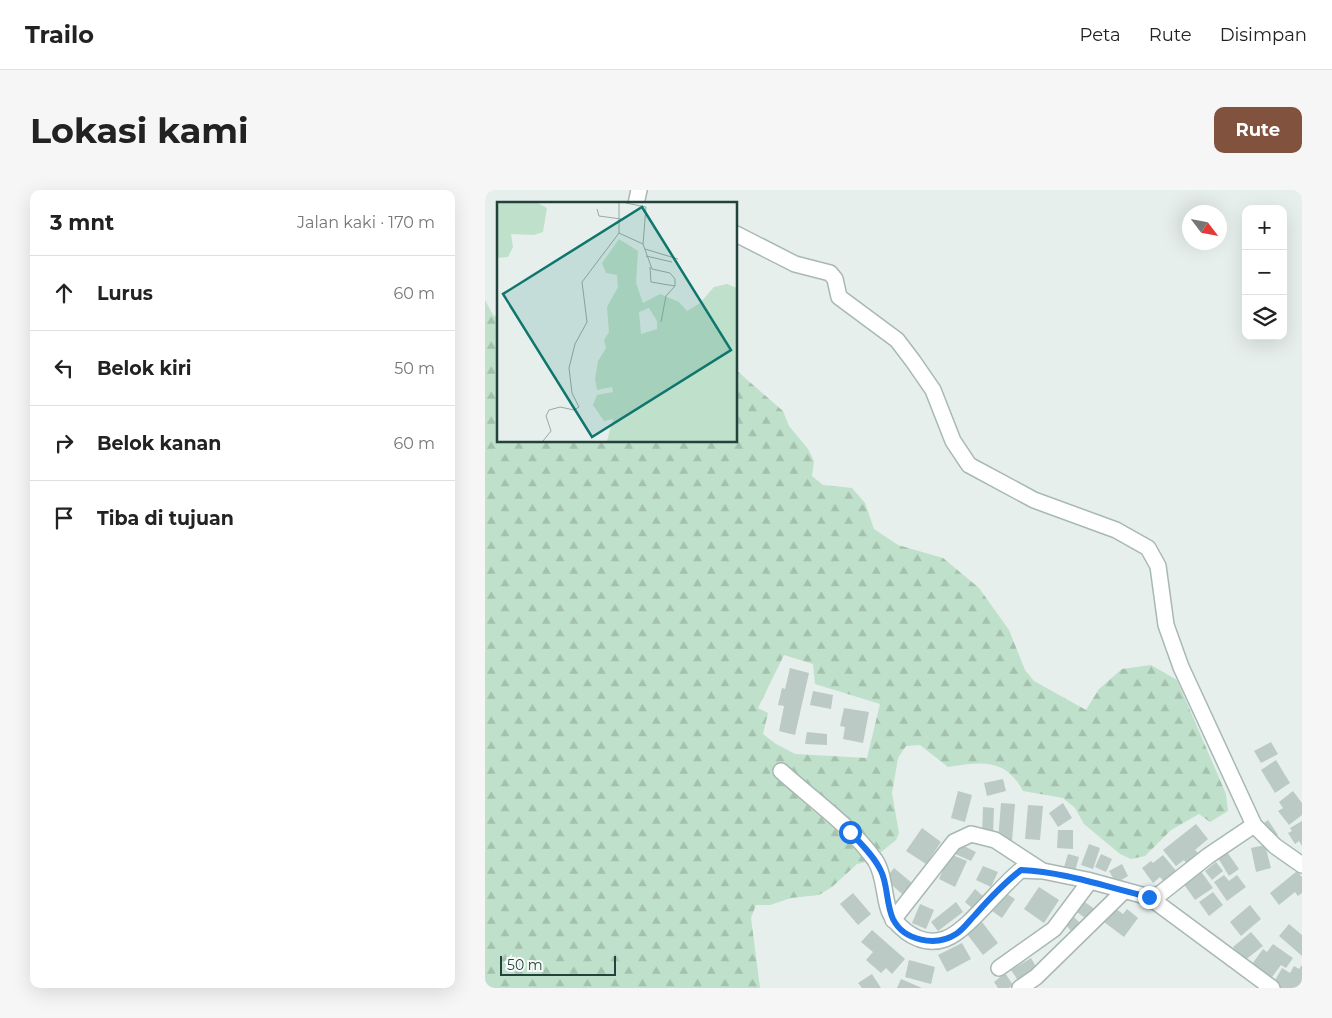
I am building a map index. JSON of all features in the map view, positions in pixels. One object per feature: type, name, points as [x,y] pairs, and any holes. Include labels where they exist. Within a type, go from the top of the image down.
[{"type":"street","points":[[737,235],[795,264],[830,273],[835,279],[839,297],[897,340],[913,361],[933,390],[953,441],[969,464],[1034,500],[1116,530],[1148,548],[1158,566],[1167,625],[1181,667],[1254,825],[1275,846],[1302,865]]},
{"type":"street","points":[[781,771],[850,832],[875,860],[882,873],[885,893],[893,920],[910,936],[922,940],[945,940],[957,934],[1007,881],[1021,870],[1043,871],[1149,897],[1272,988]]},
{"type":"street","points":[[1149,897],[1160,894],[1208,856],[1254,825]]},
{"type":"street","points":[[893,920],[954,842],[971,834],[995,840],[1043,871]]},
{"type":"street","points":[[999,968],[1054,929],[1090,881]]},
{"type":"street","points":[[1020,988],[1036,977],[1124,891]]},
{"type":"green space","points":[[485,300],[493,315],[497,317],[497,442],[737,442],[737,371],[783,411],[789,426],[808,449],[814,461],[812,476],[823,485],[852,488],[865,503],[874,529],[898,545],[943,558],[979,588],[1009,630],[1025,670],[1034,681],[1086,710],[1099,689],[1122,669],[1151,665],[1177,680],[1226,794],[1228,811],[1210,822],[1199,814],[1171,830],[1145,856],[1131,859],[1120,854],[1084,824],[1075,808],[1063,798],[1023,791],[1008,772],[991,764],[981,763],[948,767],[920,745],[906,746],[898,758],[892,793],[899,833],[896,840],[870,861],[857,864],[832,887],[819,895],[791,898],[770,905],[756,905],[751,918],[760,988],[485,988]],"holes":[[[784,655],[813,664],[815,684],[880,704],[867,758],[795,754],[776,744],[763,734],[768,713],[758,708]]]},
{"type":"building","points":[[790,668],[809,673],[795,735],[779,731],[784,706],[778,705],[782,688],[785,689]]},
{"type":"building","points":[[813,691],[833,695],[831,709],[810,705]]},
{"type":"building","points":[[844,708],[869,712],[863,743],[843,739],[845,727],[840,726]]},
{"type":"building","points":[[807,732],[827,734],[827,745],[805,744]]},
{"type":"building","points":[[1271,742],[1278,754],[1261,763],[1254,751]]},
{"type":"building","points":[[1276,760],[1290,783],[1275,793],[1261,770]]},
{"type":"building","points":[[1003,779],[1006,791],[987,796],[984,783]]},
{"type":"building","points":[[958,791],[972,795],[965,822],[951,818]]},
{"type":"building","points":[[1293,791],[1302,803],[1302,815],[1289,825],[1278,811],[1283,808],[1279,802]]},
{"type":"building","points":[[1001,803],[1015,804],[1012,841],[998,841]]},
{"type":"building","points":[[1063,803],[1072,818],[1058,827],[1049,813]]},
{"type":"building","points":[[1028,805],[1043,806],[1040,840],[1025,839]]},
{"type":"building","points":[[983,807],[994,808],[993,836],[982,835]]},
{"type":"building","points":[[1268,820],[1278,835],[1271,839],[1261,825]]},
{"type":"building","points":[[1302,821],[1302,846],[1299,841],[1295,844],[1288,833],[1292,831],[1290,828]]},
{"type":"building","points":[[1196,824],[1208,839],[1195,850],[1199,854],[1187,864],[1184,860],[1176,866],[1163,850]]},
{"type":"building","points":[[922,828],[941,842],[926,864],[906,851]]},
{"type":"building","points":[[1058,830],[1073,830],[1073,849],[1057,848]]},
{"type":"building","points":[[958,843],[976,852],[971,861],[953,853]]},
{"type":"building","points":[[1089,844],[1100,848],[1093,869],[1081,865]]},
{"type":"building","points":[[1265,845],[1271,868],[1256,872],[1251,848]]},
{"type":"building","points":[[1227,852],[1239,869],[1229,876],[1218,858]]},
{"type":"building","points":[[950,854],[967,861],[955,887],[939,879]]},
{"type":"building","points":[[1068,854],[1079,857],[1075,871],[1064,867]]},
{"type":"building","points":[[1101,854],[1112,859],[1106,872],[1095,867]]},
{"type":"building","points":[[1163,855],[1177,872],[1164,882],[1160,877],[1153,883],[1142,868],[1151,861],[1153,863]]},
{"type":"building","points":[[1216,862],[1223,871],[1212,880],[1205,871]]},
{"type":"building","points":[[1122,864],[1128,876],[1116,883],[1109,871]]},
{"type":"building","points":[[983,866],[998,872],[991,887],[976,880]]},
{"type":"building","points":[[894,868],[912,883],[902,894],[885,879]]},
{"type":"building","points":[[1200,870],[1213,888],[1195,900],[1183,883]]},
{"type":"building","points":[[1297,871],[1302,877],[1302,893],[1298,896],[1295,892],[1279,905],[1270,893]]},
{"type":"building","points":[[1224,875],[1229,881],[1237,875],[1246,887],[1227,901],[1214,882]]},
{"type":"building","points":[[1039,887],[1059,900],[1044,923],[1024,909]]},
{"type":"building","points":[[975,889],[983,896],[973,909],[965,902]]},
{"type":"building","points":[[1004,892],[1015,899],[1002,918],[992,911]]},
{"type":"building","points":[[1213,892],[1223,905],[1209,916],[1199,902]]},
{"type":"building","points":[[853,893],[871,914],[858,925],[840,904]]},
{"type":"building","points":[[1082,900],[1096,910],[1088,920],[1074,910]]},
{"type":"building","points":[[956,902],[963,912],[938,931],[931,922]]},
{"type":"building","points":[[920,904],[934,910],[926,929],[912,923]]},
{"type":"building","points":[[1250,905],[1261,919],[1241,936],[1230,922]]},
{"type":"building","points":[[1115,908],[1123,914],[1127,909],[1138,918],[1124,937],[1104,922]]},
{"type":"building","points":[[1073,916],[1081,924],[1072,932],[1065,924]]},
{"type":"building","points":[[982,922],[998,943],[983,955],[967,934]]},
{"type":"building","points":[[1289,924],[1302,935],[1302,956],[1279,936]]},
{"type":"building","points":[[872,930],[905,959],[892,974],[886,968],[881,973],[866,960],[873,952],[861,942]]},
{"type":"building","points":[[1251,932],[1263,946],[1244,961],[1233,947]]},
{"type":"building","points":[[962,943],[971,959],[947,972],[938,955]]},
{"type":"building","points":[[1273,944],[1293,958],[1286,968],[1281,965],[1272,977],[1252,964],[1263,949],[1267,952]]},
{"type":"building","points":[[1031,958],[1038,970],[1019,982],[1011,970]]},
{"type":"building","points":[[909,960],[935,967],[931,984],[905,977]]},
{"type":"building","points":[[1302,965],[1302,988],[1280,988],[1273,984],[1282,968],[1290,973],[1294,966],[1299,969]]},
{"type":"building","points":[[1005,973],[1013,985],[1009,988],[998,988],[994,982]]},
{"type":"building","points":[[872,974],[881,988],[862,988],[858,983]]},
{"type":"building","points":[[901,979],[922,988],[897,988]]},
{"type":"route","points":[[850,832],[875,860],[882,873],[885,893],[893,920],[910,936],[922,940],[932,942],[945,940],[957,934],[1007,881],[1021,870],[1043,871],[1087,880],[1149,897]]}]
